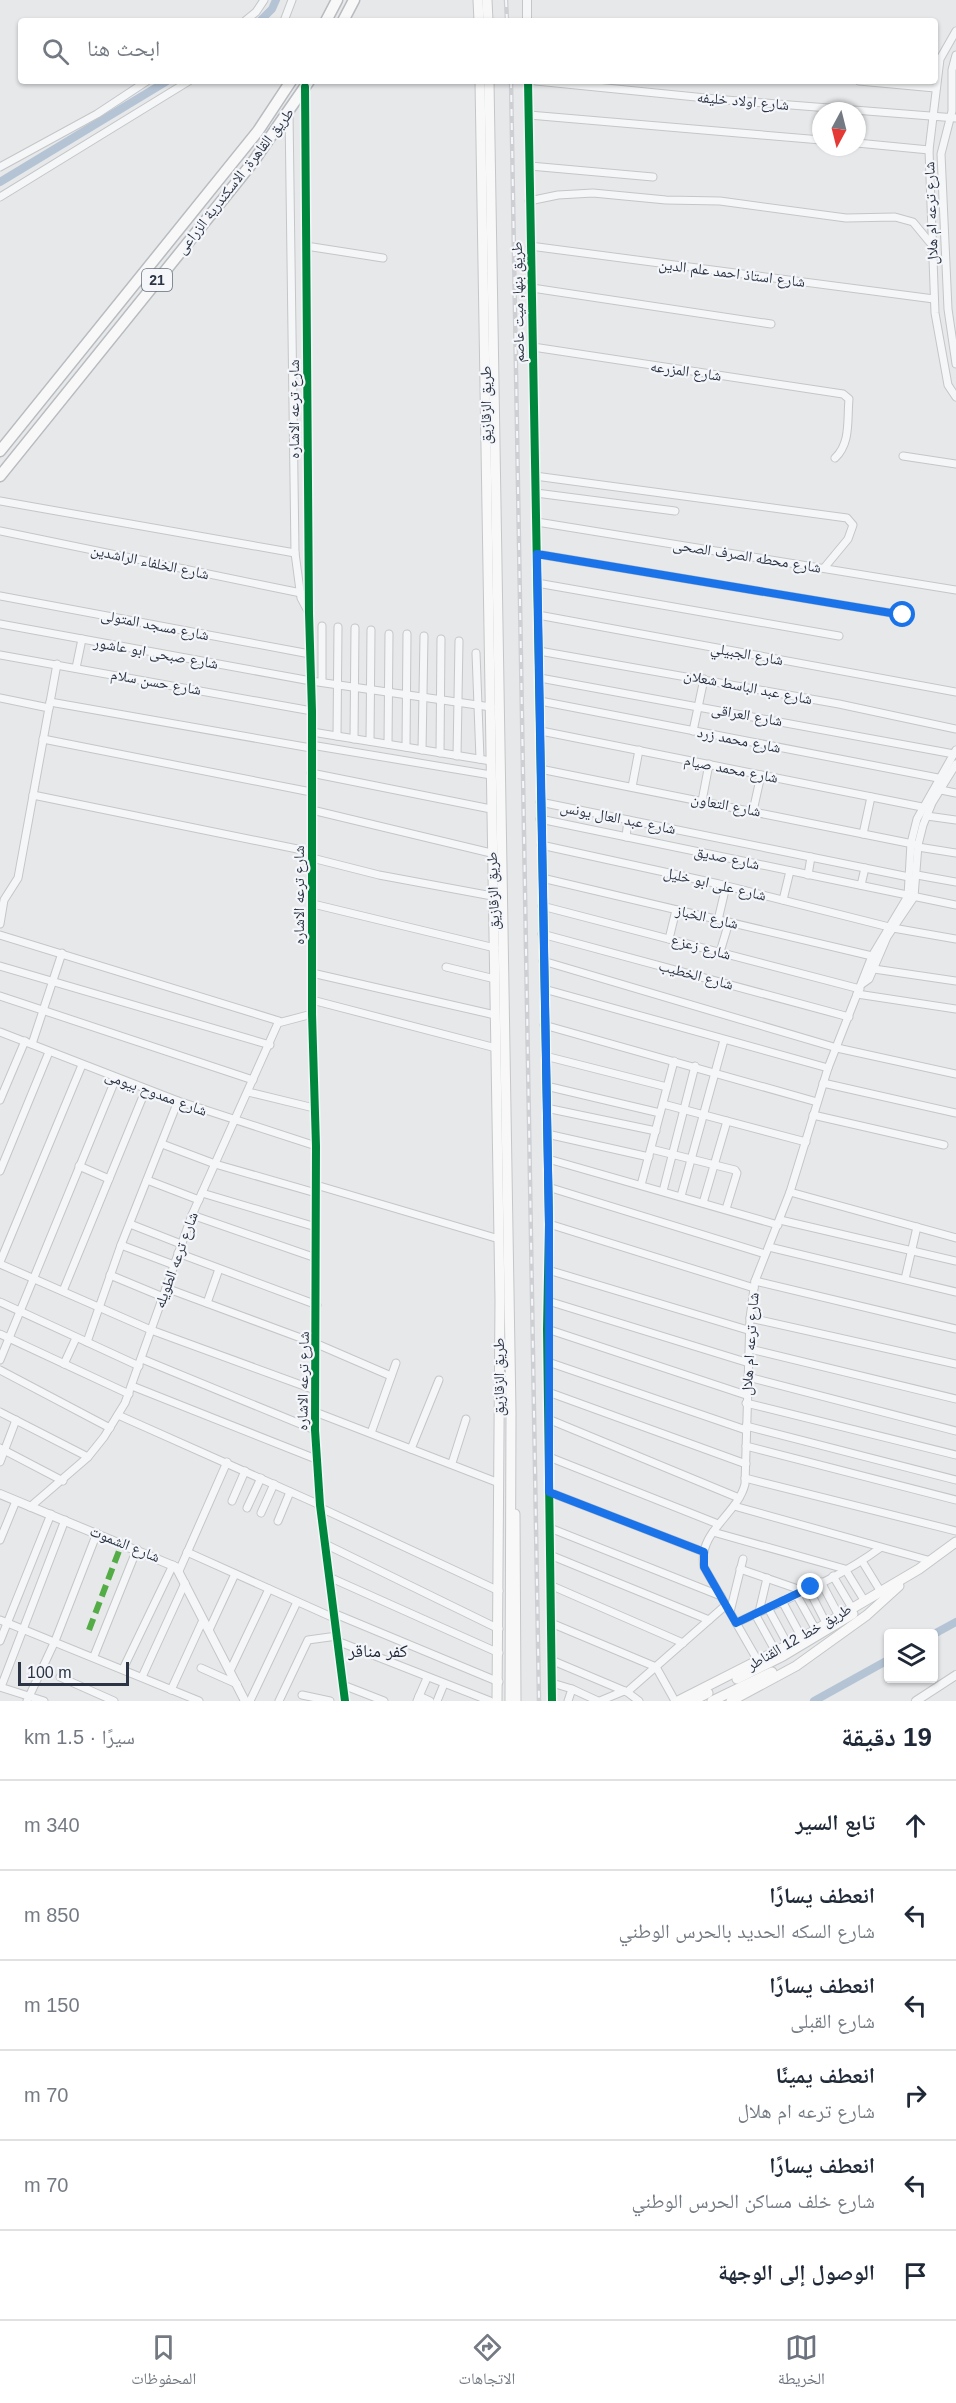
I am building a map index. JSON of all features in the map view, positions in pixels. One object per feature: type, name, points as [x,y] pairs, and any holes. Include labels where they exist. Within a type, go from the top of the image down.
[{"type":"highway","points":[[328,18],[337,0]]},
{"type":"highway","points":[[345,18],[354,0]]},
{"type":"highway","name":"طريق القاهرة, الاسكندرية الزراعى","points":[[0,451],[258,131],[289,84]]},
{"type":"highway","name":"طريق القاهرة, الاسكندرية الزراعى","points":[[0,476],[253,162],[307,84]]},
{"type":"main road","points":[[478,0],[479,18]]},
{"type":"main road","points":[[487,0],[488,18]]},
{"type":"main road","name":"طريق الزقازيق","points":[[480,84],[489,298],[496,612],[494,779],[510,1452],[510,1701]]},
{"type":"main road","name":"طريق الزقازيق","points":[[489,84],[491,761],[494,779],[491,853],[502,1186],[499,1239],[499,1682],[497,1701]]},
{"type":"main road","points":[[499,1452],[510,1452]]},
{"type":"main road","points":[[510,1507],[515,1512],[516,1528],[516,1701]]},
{"type":"main road","name":"طريق خط 12 القناطر","points":[[676,1701],[758,1662],[864,1600],[887,1591],[956,1542]]},
{"type":"main road","points":[[692,1701],[768,1664],[839,1623],[887,1591]]},
{"type":"main road","points":[[712,1701],[778,1670],[887,1591]]},
{"type":"main road","name":"طريق خط 12 القناطر","points":[[731,1701],[796,1666],[867,1616],[887,1591]]},
{"type":"street","points":[[249,18],[264,0]]},
{"type":"street","points":[[285,18],[292,0]]},
{"type":"street","points":[[527,0],[527,18]]},
{"type":"street","name":"شارع ترعه ام هلال","points":[[938,71],[940,59],[956,32]]},
{"type":"street","name":"شارع ترعه ام هلال","points":[[956,55],[952,70],[953,118],[941,154],[948,309],[956,364]]},
{"type":"street","points":[[0,167],[98,114],[143,84]]},
{"type":"street","points":[[0,197],[184,84]]},
{"type":"street","name":"شارع ترعه الاشاره","points":[[307,84],[306,246],[309,613],[312,681],[312,1014],[317,1305],[315,1430],[320,1507],[345,1701]]},
{"type":"street","name":"طريق بنها, ميت عاصم","points":[[528,84],[549,1224],[547,1329],[552,1701]]},
{"type":"street","name":"شارع اولاد خليفه","points":[[566,84],[726,100],[953,118]]},
{"type":"street","points":[[892,84],[935,88]]},
{"type":"street","name":"شارع ترعه ام هلال","points":[[936,84],[929,150],[934,299],[945,374],[948,385],[956,397]]},
{"type":"street","name":"شارع ترعه الاشاره","points":[[289,112],[295,554],[300,593],[309,613]]},
{"type":"street","points":[[529,116],[812,139]]},
{"type":"street","points":[[866,144],[929,150]]},
{"type":"street","points":[[530,166],[653,177]]},
{"type":"street","points":[[529,201],[558,195],[593,193],[666,200],[720,201],[846,218],[895,217],[913,222],[932,245]]},
{"type":"street","points":[[306,246],[382,258]]},
{"type":"street","name":"شارع استاذ احمد علم الدين","points":[[530,246],[934,299]]},
{"type":"street","points":[[531,288],[771,324]]},
{"type":"street","name":"شارع المزرعه","points":[[533,347],[840,394],[849,399],[846,438],[842,451],[835,458]]},
{"type":"street","points":[[903,456],[956,464]]},
{"type":"street","points":[[536,476],[847,518],[853,525],[851,534],[824,568]]},
{"type":"street","points":[[536,493],[675,511]]},
{"type":"street","points":[[0,501],[295,554]]},
{"type":"street","name":"شارع محطه الصرف الصحى","points":[[537,522],[956,590]]},
{"type":"street","name":"شارع الخلفاء الراشدين","points":[[0,531],[300,593]]},
{"type":"street","points":[[537,554],[903,615]]},
{"type":"street","points":[[537,583],[839,636]]},
{"type":"street","name":"شارع مسجد المتولى","points":[[0,596],[310,654]]},
{"type":"street","name":"شارع الجبيلي","points":[[538,615],[956,692]]},
{"type":"street","name":"شارع صبحى ابو عاشور","points":[[0,624],[312,681],[491,707]]},
{"type":"street","points":[[322,626],[322,682]]},
{"type":"street","points":[[337,736],[338,627]]},
{"type":"street","points":[[354,739],[355,628]]},
{"type":"street","points":[[370,741],[371,630]]},
{"type":"street","points":[[388,744],[389,633]]},
{"type":"street","points":[[406,747],[407,634]]},
{"type":"street","points":[[422,750],[424,636]]},
{"type":"street","points":[[76,668],[82,639]]},
{"type":"street","points":[[441,639],[441,753]]},
{"type":"street","points":[[457,756],[459,641]]},
{"type":"street","name":"شارع عبد الباسط شعلان","points":[[539,651],[704,679],[956,729]]},
{"type":"street","points":[[476,653],[480,759]]},
{"type":"street","name":"شارع حسن سلام","points":[[0,655],[312,711]]},
{"type":"street","points":[[0,924],[3,894],[18,878],[57,664]]},
{"type":"street","name":"شارع العراقى","points":[[540,678],[955,752]]},
{"type":"street","points":[[693,731],[704,679]]},
{"type":"street","points":[[0,698],[311,747],[494,779]]},
{"type":"street","name":"شارع محمد زرد","points":[[540,701],[938,778]]},
{"type":"street","name":"شارع محمد صيام","points":[[541,731],[922,807]]},
{"type":"street","points":[[312,732],[491,761]]},
{"type":"street","points":[[44,739],[311,792]]},
{"type":"street","points":[[632,787],[639,750]]},
{"type":"street","name":"شارع ترعه ام هلال","points":[[911,897],[909,877],[922,807],[955,752]]},
{"type":"street","points":[[702,801],[709,764]]},
{"type":"street","name":"شارع ترعه ام هلال","points":[[704,1552],[718,1524],[739,1498],[745,1478],[746,1399],[754,1284],[790,1192],[828,1068],[872,956],[911,897],[917,875],[916,845],[927,816],[956,765]]},
{"type":"street","name":"شارع التعاون","points":[[540,769],[956,853]]},
{"type":"street","points":[[311,773],[491,809]]},
{"type":"street","points":[[753,811],[761,775]]},
{"type":"street","points":[[941,790],[956,793]]},
{"type":"street","points":[[33,795],[312,855],[379,875],[492,896]]},
{"type":"street","points":[[863,834],[871,796]]},
{"type":"street","name":"شارع عبد العال يونس","points":[[540,802],[909,877]]},
{"type":"street","points":[[312,810],[491,853]]},
{"type":"street","points":[[927,816],[956,820]]},
{"type":"street","name":"شارع صديق","points":[[540,819],[911,897],[956,904]]},
{"type":"street","points":[[626,837],[628,820]]},
{"type":"street","name":"شارع على ابو خليل","points":[[541,845],[726,886],[890,927],[956,939]]},
{"type":"street","points":[[808,875],[812,857]]},
{"type":"street","points":[[861,885],[865,868]]},
{"type":"street","points":[[783,900],[790,871]]},
{"type":"street","points":[[917,875],[956,882]]},
{"type":"street","name":"شارع الخباز","points":[[542,878],[872,956]]},
{"type":"street","points":[[718,920],[726,886]]},
{"type":"street","points":[[313,904],[495,948]]},
{"type":"street","name":"شارع زعزع","points":[[542,906],[859,989],[956,1009]]},
{"type":"street","points":[[669,939],[676,910]]},
{"type":"street","points":[[720,952],[729,922]]},
{"type":"street","name":"شارع ترعه ام هلال","points":[[859,989],[869,979],[874,969],[890,927]]},
{"type":"street","name":"شارع الخطيب","points":[[542,934],[849,1017]]},
{"type":"street","points":[[0,935],[279,1021],[312,1014]]},
{"type":"street","points":[[0,1100],[45,1010],[62,954]]},
{"type":"street","points":[[543,961],[837,1048],[956,1074]]},
{"type":"street","points":[[0,966],[270,1045]]},
{"type":"street","points":[[446,967],[495,979]]},
{"type":"street","points":[[874,969],[956,981]]},
{"type":"street","points":[[312,973],[495,1015]]},
{"type":"street","points":[[544,989],[828,1068]]},
{"type":"street","points":[[0,996],[254,1080]]},
{"type":"street","points":[[312,1000],[496,1048]]},
{"type":"street","name":"شارع ترعه الطويله","points":[[30,1507],[63,1481],[88,1457],[110,1428],[129,1394],[192,1215],[279,1021]]},
{"type":"street","points":[[544,1025],[817,1102]]},
{"type":"street","name":"شارع ممدوح بيومى","points":[[0,1032],[178,1101],[316,1146]]},
{"type":"street","points":[[681,1196],[724,1040]]},
{"type":"street","points":[[0,1171],[49,1052]]},
{"type":"street","points":[[545,1056],[667,1087]]},
{"type":"street","points":[[641,1185],[674,1061]]},
{"type":"street","points":[[82,1065],[0,1263],[151,1330],[315,1390]]},
{"type":"street","points":[[663,1191],[695,1066]]},
{"type":"street","points":[[0,1360],[116,1078]]},
{"type":"street","points":[[823,1083],[956,1113]]},
{"type":"street","points":[[546,1086],[660,1113]]},
{"type":"street","points":[[63,1291],[146,1089]]},
{"type":"street","points":[[248,1092],[314,1108]]},
{"type":"street","points":[[87,1342],[121,1245],[178,1101]]},
{"type":"street","points":[[663,1104],[806,1142]]},
{"type":"street","points":[[546,1108],[656,1131]]},
{"type":"street","points":[[813,1115],[944,1145]]},
{"type":"street","points":[[703,1203],[727,1121]]},
{"type":"street","points":[[547,1134],[650,1153],[672,1153],[737,1172],[726,1209]]},
{"type":"street","points":[[162,1144],[215,1164],[499,1239]]},
{"type":"street","points":[[548,1159],[726,1209],[956,1261]]},
{"type":"street","points":[[79,1166],[109,1179]]},
{"type":"street","points":[[147,1180],[200,1197],[316,1227]]},
{"type":"street","points":[[548,1187],[765,1254]]},
{"type":"street","points":[[790,1192],[955,1237]]},
{"type":"street","points":[[192,1215],[316,1258]]},
{"type":"street","points":[[130,1224],[181,1244]]},
{"type":"street","points":[[549,1224],[754,1284],[956,1329]]},
{"type":"street","points":[[905,1279],[917,1227]]},
{"type":"street","points":[[121,1245],[174,1265]]},
{"type":"street","points":[[769,1247],[956,1292]]},
{"type":"street","points":[[178,1253],[317,1305]]},
{"type":"street","points":[[207,1303],[219,1269]]},
{"type":"street","points":[[548,1270],[751,1331]]},
{"type":"street","points":[[110,1275],[163,1297]]},
{"type":"street","points":[[166,1288],[317,1344],[392,1376]]},
{"type":"street","points":[[548,1301],[749,1363]]},
{"type":"street","points":[[0,1302],[76,1338],[315,1430]]},
{"type":"street","points":[[750,1318],[956,1364]]},
{"type":"street","points":[[547,1329],[746,1399],[956,1455]]},
{"type":"street","points":[[0,1335],[129,1394]]},
{"type":"street","points":[[64,1364],[76,1338]]},
{"type":"street","points":[[750,1348],[956,1399]]},
{"type":"street","points":[[548,1362],[746,1428],[956,1480]]},
{"type":"street","points":[[371,1433],[396,1363]]},
{"type":"street","points":[[0,1370],[110,1428]]},
{"type":"street","points":[[748,1377],[956,1431]]},
{"type":"street","points":[[411,1449],[439,1380]]},
{"type":"street","points":[[132,1386],[316,1459]]},
{"type":"street","points":[[548,1392],[746,1464]]},
{"type":"street","points":[[0,1412],[88,1457]]},
{"type":"street","points":[[315,1412],[499,1483]]},
{"type":"street","points":[[118,1415],[227,1462],[499,1590]]},
{"type":"street","points":[[452,1464],[466,1419]]},
{"type":"street","points":[[548,1419],[739,1498]]},
{"type":"street","points":[[0,1462],[2,1449],[16,1420]]},
{"type":"street","points":[[746,1446],[956,1500]]},
{"type":"street","points":[[2,1449],[63,1481]]},
{"type":"street","points":[[549,1457],[718,1524]]},
{"type":"street","points":[[123,1669],[176,1568],[187,1552],[227,1462]]},
{"type":"street","points":[[232,1501],[245,1471]]},
{"type":"street","points":[[247,1508],[261,1478]]},
{"type":"street","points":[[745,1478],[956,1531]]},
{"type":"street","points":[[261,1513],[274,1484]]},
{"type":"street","points":[[278,1521],[290,1492]]},
{"type":"street","points":[[549,1492],[704,1552],[704,1567],[758,1662]]},
{"type":"street","name":"شارع الشموت","points":[[0,1494],[176,1568]]},
{"type":"street","points":[[0,1540],[16,1501]]},
{"type":"street","points":[[734,1506],[931,1561]]},
{"type":"street","points":[[0,1641],[4,1621],[51,1514]]},
{"type":"street","points":[[44,1701],[28,1698],[1,1687],[65,1520]]},
{"type":"street","points":[[550,1528],[720,1596]]},
{"type":"street","points":[[713,1532],[845,1569],[864,1600]]},
{"type":"street","points":[[28,1698],[55,1641],[97,1533]]},
{"type":"street","points":[[325,1544],[499,1629]]},
{"type":"street","points":[[736,1623],[862,1561],[880,1548]]},
{"type":"street","points":[[94,1656],[137,1550]]},
{"type":"street","points":[[187,1552],[297,1602],[499,1682]]},
{"type":"street","points":[[550,1555],[709,1620]]},
{"type":"street","points":[[552,1683],[599,1701],[625,1691],[709,1620],[728,1609],[742,1559]]},
{"type":"street","points":[[862,1561],[887,1591]]},
{"type":"street","points":[[176,1568],[245,1701]]},
{"type":"street","points":[[740,1569],[795,1588],[816,1630]]},
{"type":"street","points":[[209,1630],[235,1574]]},
{"type":"street","points":[[833,1576],[852,1608]]},
{"type":"street","points":[[329,1577],[499,1653]]},
{"type":"street","points":[[767,1578],[757,1613],[776,1652]]},
{"type":"street","points":[[821,1582],[839,1616]]},
{"type":"street","points":[[142,1677],[185,1583]]},
{"type":"street","points":[[550,1585],[683,1643]]},
{"type":"street","points":[[808,1588],[826,1623]]},
{"type":"street","points":[[230,1671],[269,1589]]},
{"type":"street","points":[[782,1601],[802,1638]]},
{"type":"street","points":[[250,1701],[297,1602]]},
{"type":"street","points":[[768,1608],[788,1645]]},
{"type":"street","points":[[171,1690],[203,1620]]},
{"type":"street","points":[[4,1621],[94,1656],[195,1700]]},
{"type":"street","points":[[551,1623],[656,1667],[676,1701]]},
{"type":"street","points":[[279,1701],[308,1640],[337,1639],[427,1678],[490,1701]]},
{"type":"street","points":[[551,1660],[625,1691],[636,1700]]},
{"type":"street","points":[[201,1668],[237,1684]]},
{"type":"street","points":[[920,1700],[956,1675]]},
{"type":"street","points":[[60,1677],[114,1701]]},
{"type":"street","points":[[427,1678],[418,1699],[430,1701]]},
{"type":"street","points":[[437,1701],[444,1684]]},
{"type":"street","points":[[343,1685],[384,1701]]},
{"type":"street","points":[[568,1701],[572,1689]]},
{"type":"street","points":[[302,1695],[330,1701]]},
{"type":"waterway","points":[[263,18],[272,9],[276,0]]},
{"type":"waterway","points":[[0,182],[162,84]]},
{"type":"waterway","points":[[938,1632],[956,1622]]},
{"type":"waterway","points":[[814,1701],[884,1662]]},
{"type":"railway","points":[[506,0],[507,18]]},
{"type":"railway","points":[[511,84],[539,1701]]},
{"type":"marked path","points":[[89,1630],[122,1543]]},
{"type":"cycle path","points":[[528,84],[549,1224],[547,1329],[552,1701]]},
{"type":"cycle path","points":[[305,87],[309,613],[312,711],[312,1014],[316,1146],[315,1430],[320,1505],[345,1701]]},
{"type":"district","name":"كفر مناقر","points":[[378,1651]]},
{"type":"route","points":[[811,1587],[736,1623],[704,1567],[704,1552],[549,1492],[547,1329],[549,1224],[542,934],[537,554],[903,615]]}]
